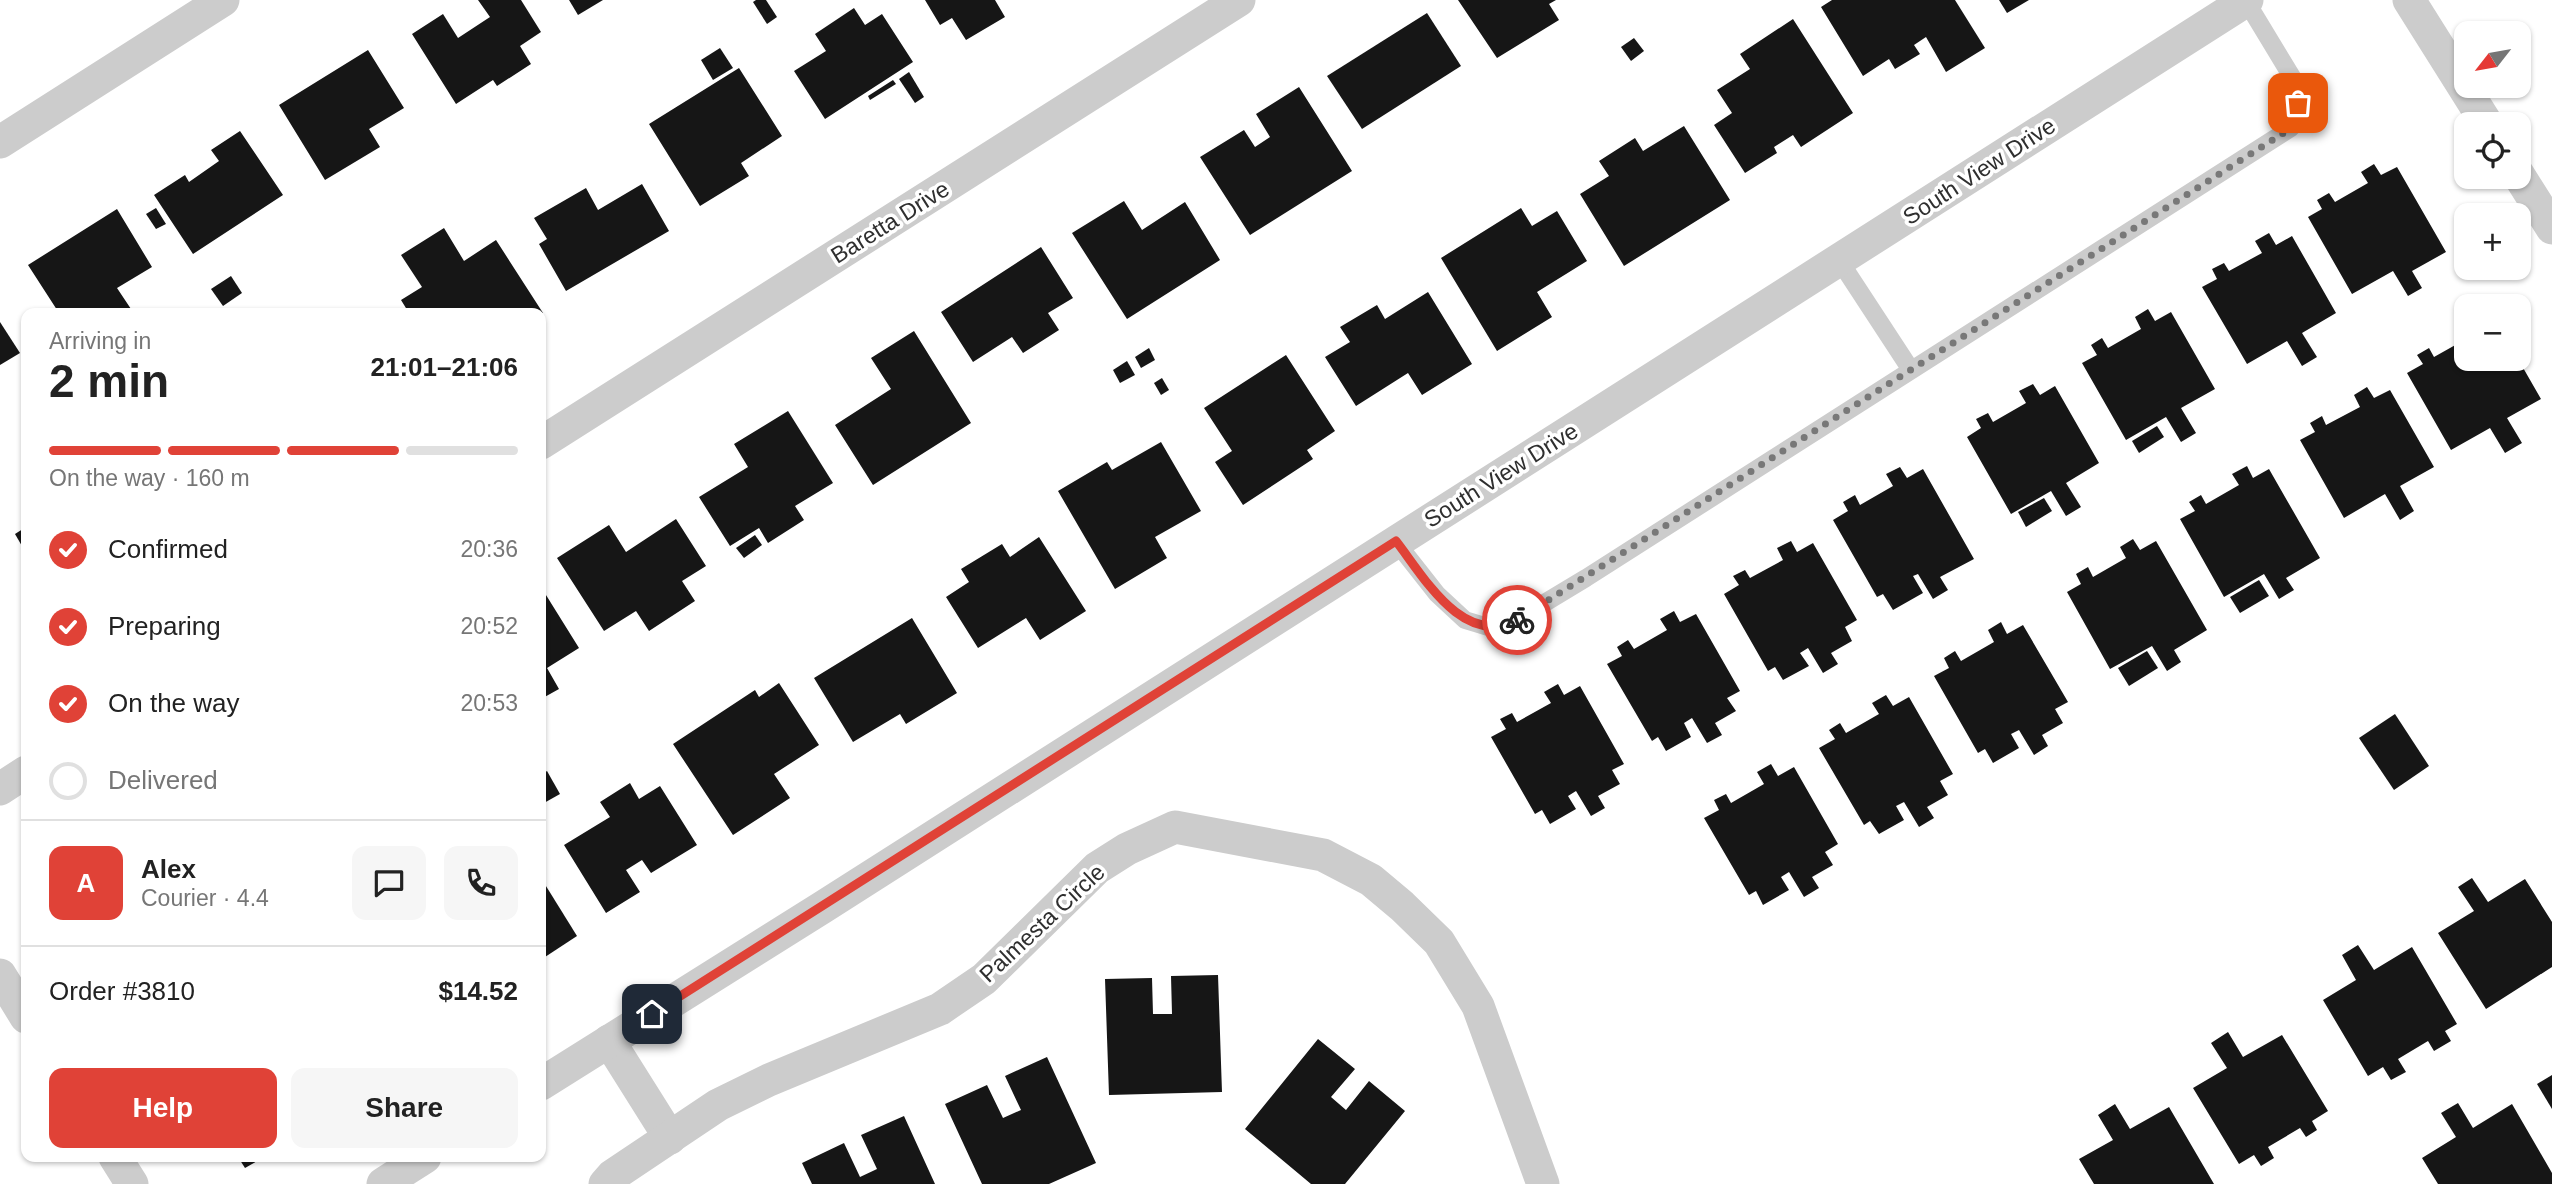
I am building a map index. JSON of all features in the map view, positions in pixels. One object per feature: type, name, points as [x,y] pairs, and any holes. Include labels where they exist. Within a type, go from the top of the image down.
[{"type":"street","points":[[0,142],[223,0]]},
{"type":"street","name":"Baretta Drive","points":[[546,440],[1239,0]]},
{"type":"street","name":"South View Drive","points":[[546,1081],[2246,0]]},
{"type":"street","points":[[2409,0],[2479,112]]},
{"type":"street","points":[[2527,189],[2552,228]]},
{"type":"street","points":[[0,789],[21,775]]},
{"type":"street","name":"Palmesta Circle","points":[[605,1184],[612,1176],[718,1105],[769,1080],[895,1030],[940,1009],[992,972],[1097,868],[1127,849],[1175,827],[1323,855],[1371,880],[1402,906],[1439,943],[1478,1006],[1543,1184]]},
{"type":"street","points":[[0,975],[21,1009]]},
{"type":"street","points":[[609,1041],[670,1138]]},
{"type":"street","points":[[118,1162],[132,1184]]},
{"type":"street","points":[[383,1184],[417,1162]]},
{"type":"lane","points":[[1396,541],[1437,594],[1465,620],[1488,627],[1513,622],[1911,370],[2291,128],[2298,103],[2292,77],[2246,0]]},
{"type":"lane","points":[[1839,260],[1911,370]]},
{"type":"building","points":[[478,0],[521,0],[541,32],[520,46],[531,64],[497,86],[493,80],[456,104],[412,34],[443,14],[458,38],[490,17]]},
{"type":"building","points":[[569,0],[603,0],[578,15]]},
{"type":"building","points":[[766,0],[777,17],[767,24],[753,2]]},
{"type":"building","points":[[925,0],[995,0],[1005,17],[966,40],[952,18],[940,25]]},
{"type":"building","points":[[1458,0],[1556,0],[1549,4],[1559,20],[1497,58]]},
{"type":"building","points":[[1832,0],[1955,0],[1985,48],[1946,72],[1926,37],[1914,45],[1920,54],[1895,69],[1889,59],[1863,76],[1821,7]]},
{"type":"building","points":[[1999,0],[2029,0],[2007,13]]},
{"type":"building","points":[[854,8],[865,25],[882,14],[913,62],[825,119],[794,71],[826,51],[815,34]]},
{"type":"building","points":[[1427,13],[1461,66],[1362,129],[1327,76]]},
{"type":"building","points":[[1793,19],[1853,113],[1801,147],[1793,135],[1774,147],[1777,153],[1745,173],[1714,125],[1732,113],[1717,90],[1750,69],[1740,54]]},
{"type":"building","points":[[1634,38],[1644,51],[1631,61],[1621,47]]},
{"type":"building","points":[[720,48],[733,68],[713,80],[701,60]]},
{"type":"building","points":[[368,50],[404,108],[369,129],[380,147],[325,180],[279,105]]},
{"type":"building","points":[[739,68],[782,136],[741,163],[749,176],[700,206],[649,124]]},
{"type":"building","points":[[909,72],[924,97],[915,103],[899,79]]},
{"type":"building","points":[[893,80],[896,84],[870,100],[868,96]]},
{"type":"building","points":[[1299,87],[1352,171],[1250,235],[1200,157],[1244,130],[1255,147],[1270,137],[1256,114]]},
{"type":"building","points":[[1684,126],[1730,200],[1624,266],[1580,194],[1609,176],[1599,161],[1635,138],[1643,151]]},
{"type":"building","points":[[240,131],[283,195],[193,254],[154,195],[185,175],[189,182],[219,161],[211,150]]},
{"type":"building","points":[[2374,164],[2381,175],[2397,167],[2446,252],[2412,271],[2422,288],[2408,296],[2393,271],[2352,294],[2308,217],[2322,209],[2317,200],[2329,193],[2335,202],[2368,183],[2361,172]]},
{"type":"building","points":[[642,184],[669,231],[566,291],[539,244],[547,239],[534,218],[586,188],[598,210]]},
{"type":"building","points":[[1124,201],[1142,230],[1185,202],[1220,260],[1127,319],[1072,233]]},
{"type":"building","points":[[156,208],[166,224],[156,229],[146,214]]},
{"type":"building","points":[[1521,208],[1532,226],[1557,211],[1587,261],[1537,292],[1552,317],[1497,351],[1441,258]]},
{"type":"building","points":[[117,209],[152,267],[117,288],[130,308],[56,308],[28,265]]},
{"type":"building","points":[[444,228],[464,261],[496,240],[540,308],[406,308],[401,300],[422,287],[401,255]]},
{"type":"building","points":[[2269,233],[2276,245],[2292,236],[2336,313],[2302,333],[2317,357],[2302,366],[2287,341],[2247,364],[2202,287],[2217,279],[2212,269],[2224,263],[2229,271],[2262,253],[2255,241]]},
{"type":"building","points":[[1041,247],[1073,298],[1048,313],[1059,330],[1023,353],[1012,337],[973,362],[941,312]]},
{"type":"building","points":[[231,276],[242,293],[223,306],[211,289]]},
{"type":"building","points":[[1428,292],[1472,364],[1422,395],[1408,373],[1356,406],[1325,357],[1350,342],[1340,327],[1377,305],[1385,319]]},
{"type":"building","points":[[2148,309],[2155,321],[2171,312],[2215,389],[2181,408],[2196,433],[2181,442],[2166,417],[2126,440],[2082,363],[2097,355],[2091,345],[2102,338],[2108,348],[2141,329],[2135,317]]},
{"type":"building","points":[[0,322],[20,353],[0,365]]},
{"type":"building","points":[[914,331],[971,423],[873,485],[835,425],[891,389],[871,358]]},
{"type":"building","points":[[2454,346],[2454,371],[2525,371],[2541,399],[2507,418],[2522,443],[2505,453],[2490,428],[2451,450],[2407,373],[2423,364],[2417,355],[2429,348],[2434,357]]},
{"type":"building","points":[[1149,348],[1155,360],[1141,368],[1135,357]]},
{"type":"building","points":[[1286,355],[1335,431],[1307,450],[1313,459],[1243,505],[1215,462],[1232,451],[1204,408]]},
{"type":"building","points":[[1127,361],[1135,375],[1120,383],[1113,370]]},
{"type":"building","points":[[1162,378],[1169,390],[1161,395],[1154,383]]},
{"type":"building","points":[[2033,384],[2040,395],[2055,386],[2099,463],[2066,483],[2081,507],[2066,516],[2051,491],[2011,514],[1967,437],[1981,428],[1976,419],[1988,413],[1993,422],[2026,403],[2019,391]]},
{"type":"building","points":[[2367,387],[2374,398],[2390,390],[2434,467],[2400,486],[2414,511],[2400,520],[2385,494],[2344,518],[2300,440],[2315,432],[2310,423],[2322,416],[2326,425],[2360,407],[2354,395]]},
{"type":"building","points":[[788,411],[833,483],[795,506],[804,520],[768,543],[759,528],[730,546],[699,497],[748,467],[734,444]]},
{"type":"building","points":[[2157,426],[2164,437],[2139,453],[2132,441]]},
{"type":"building","points":[[1161,442],[1201,511],[1155,537],[1167,558],[1115,589],[1058,491],[1107,462],[1112,470]]},
{"type":"building","points":[[2247,466],[2253,478],[2269,469],[2320,558],[2286,578],[2294,590],[2279,599],[2264,574],[2224,597],[2180,519],[2195,511],[2189,502],[2201,495],[2206,504],[2239,485],[2232,474]]},
{"type":"building","points":[[1900,467],[1907,478],[1923,469],[1974,559],[1940,577],[1948,590],[1933,599],[1918,574],[1913,576],[1923,593],[1893,610],[1883,594],[1877,597],[1833,520],[1848,511],[1843,502],[1855,495],[1860,505],[1893,486],[1886,474]]},
{"type":"building","points":[[2044,498],[2052,511],[2026,527],[2018,512]]},
{"type":"building","points":[[676,519],[706,566],[682,581],[695,601],[649,631],[636,611],[604,631],[557,558],[609,525],[626,552]]},
{"type":"building","points":[[21,530],[21,544],[15,534]]},
{"type":"building","points":[[755,535],[762,545],[744,558],[736,548]]},
{"type":"building","points":[[1039,537],[1086,611],[1040,640],[1026,618],[978,648],[946,597],[969,582],[961,569],[1002,544],[1010,557]]},
{"type":"building","points":[[2133,539],[2140,550],[2156,541],[2207,630],[2174,650],[2181,662],[2167,671],[2152,646],[2110,669],[2067,592],[2081,584],[2076,574],[2088,567],[2093,577],[2126,558],[2120,547]]},
{"type":"building","points":[[1791,541],[1797,552],[1813,543],[1857,620],[1845,627],[1852,641],[1831,653],[1838,664],[1823,673],[1808,648],[1800,653],[1809,666],[1783,680],[1775,667],[1768,671],[1724,594],[1739,585],[1733,576],[1745,570],[1750,578],[1783,560],[1777,548]]},
{"type":"building","points":[[2259,580],[2269,596],[2240,613],[2230,597]]},
{"type":"building","points":[[546,595],[579,648],[547,668],[559,689],[546,696]]},
{"type":"building","points":[[1674,611],[1680,622],[1696,614],[1740,691],[1727,698],[1736,711],[1715,723],[1722,735],[1707,743],[1692,718],[1684,723],[1691,737],[1666,751],[1658,737],[1652,741],[1607,664],[1622,656],[1617,647],[1628,640],[1634,649],[1667,630],[1660,619]]},
{"type":"building","points":[[912,618],[957,693],[906,724],[900,714],[853,742],[814,678]]},
{"type":"building","points":[[2001,622],[2007,634],[2023,625],[2068,702],[2055,709],[2063,723],[2042,735],[2048,746],[2034,755],[2019,730],[2011,734],[2019,748],[1993,763],[1985,749],[1978,753],[1934,676],[1949,668],[1944,658],[1955,651],[1961,661],[1994,642],[1988,630]]},
{"type":"building","points":[[2147,651],[2158,668],[2129,686],[2118,668]]},
{"type":"building","points":[[779,683],[819,745],[774,774],[790,798],[733,835],[673,744],[755,690],[759,697]]},
{"type":"building","points":[[1558,684],[1564,695],[1580,686],[1624,764],[1612,770],[1620,784],[1598,796],[1605,808],[1591,816],[1576,791],[1568,796],[1576,809],[1550,824],[1542,810],[1535,814],[1491,737],[1506,729],[1500,719],[1512,713],[1517,722],[1551,703],[1544,692]]},
{"type":"building","points":[[1886,695],[1893,706],[1909,697],[1953,774],[1940,781],[1948,795],[1927,807],[1934,818],[1919,827],[1904,802],[1896,806],[1904,820],[1879,834],[1870,821],[1864,825],[1819,748],[1835,739],[1829,730],[1840,723],[1846,733],[1879,714],[1872,703]]},
{"type":"building","points":[[2395,714],[2429,766],[2394,790],[2359,738]]},
{"type":"building","points":[[1771,764],[1778,776],[1794,767],[1838,844],[1825,852],[1833,865],[1812,877],[1819,888],[1804,897],[1789,872],[1781,877],[1789,890],[1763,905],[1756,891],[1749,895],[1704,818],[1719,810],[1714,800],[1726,794],[1731,803],[1764,784],[1757,772]]},
{"type":"building","points":[[546,772],[560,794],[546,802]]},
{"type":"building","points":[[630,783],[639,799],[660,786],[697,845],[651,873],[642,860],[626,870],[640,892],[606,913],[564,845],[610,817],[600,802]]},
{"type":"building","points":[[2472,878],[2488,902],[2525,879],[2552,922],[2552,967],[2486,1009],[2438,933],[2474,911],[2458,887]]},
{"type":"building","points":[[546,886],[577,936],[546,956]]},
{"type":"building","points":[[2358,945],[2374,970],[2412,947],[2457,1024],[2445,1031],[2451,1041],[2434,1051],[2428,1041],[2398,1059],[2406,1072],[2391,1080],[2383,1067],[2368,1076],[2323,1000],[2356,980],[2342,955]]},
{"type":"building","points":[[1218,975],[1222,1092],[1109,1095],[1105,979],[1152,978],[1153,1014],[1172,1014],[1171,976]]},
{"type":"building","points":[[2228,1032],[2243,1057],[2282,1035],[2328,1111],[2312,1121],[2317,1130],[2306,1137],[2300,1128],[2268,1147],[2274,1158],[2261,1166],[2254,1155],[2239,1164],[2193,1088],[2227,1068],[2211,1043]]},
{"type":"building","points":[[1318,1039],[1355,1069],[1331,1097],[1346,1110],[1369,1081],[1405,1111],[1345,1184],[1311,1184],[1245,1129]]},
{"type":"building","points":[[1047,1057],[1096,1163],[1049,1184],[982,1184],[945,1104],[987,1085],[1003,1118],[1021,1110],[1005,1076]]},
{"type":"building","points":[[2552,1075],[2552,1109],[2537,1084]]},
{"type":"building","points":[[2458,1103],[2473,1128],[2512,1104],[2552,1173],[2552,1184],[2438,1184],[2422,1158],[2456,1137],[2441,1113]]},
{"type":"building","points":[[2115,1104],[2130,1129],[2169,1107],[2214,1184],[2094,1184],[2079,1159],[2113,1140],[2098,1115]]},
{"type":"building","points":[[904,1116],[935,1184],[812,1184],[802,1163],[844,1143],[860,1177],[877,1169],[861,1135]]},
{"type":"building","points":[[241,1162],[255,1162],[245,1168]]},
{"type":"way so far","points":[[1517,620],[2279,136],[2291,128],[2298,103]]},
{"type":"route","points":[[652,1014],[1396,541],[1437,594],[1465,620],[1488,627],[1517,620]]}]
